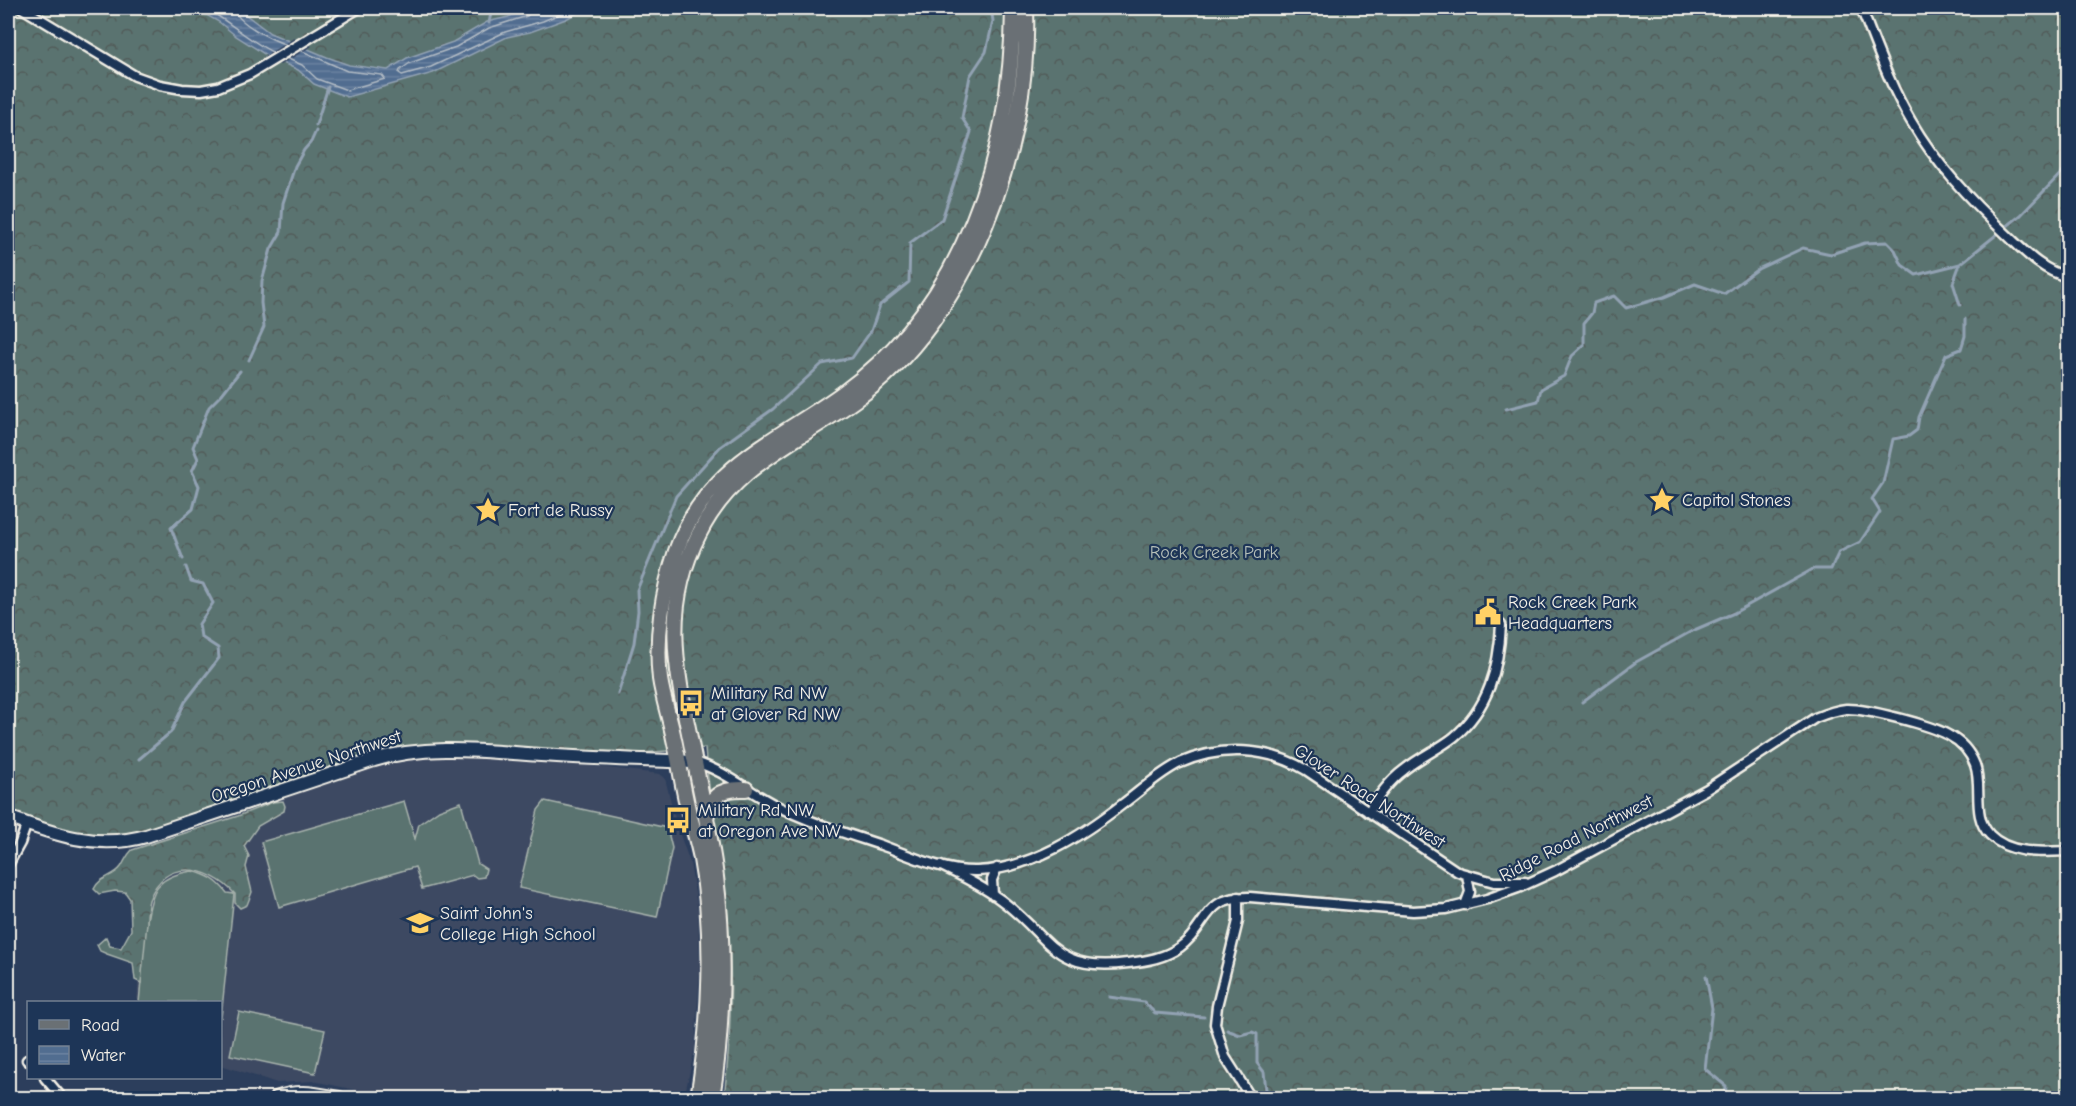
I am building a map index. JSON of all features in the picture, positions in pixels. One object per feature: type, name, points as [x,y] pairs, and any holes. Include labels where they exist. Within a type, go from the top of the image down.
[{"type":"main road","points":[[698,1098],[708,994],[708,933],[701,860],[660,679],[659,656],[661,615],[677,549],[705,498],[736,465],[770,440],[843,394],[880,363],[913,326],[950,272],[982,201],[997,148],[1009,87],[1013,8]]},
{"type":"main road","points":[[712,1098],[719,1032],[720,953],[717,881],[707,815],[678,678],[675,650],[678,598],[690,552],[700,531],[721,499],[749,469],[813,429],[873,387],[919,340],[948,300],[972,257],[994,201],[1009,152],[1024,72],[1026,8]]},
{"type":"main road","points":[[707,815],[710,804],[722,792],[746,789]]},
{"type":"street","points":[[22,8],[135,76],[160,85],[201,90],[234,81],[260,68],[359,8]]},
{"type":"street","points":[[1861,8],[1899,99],[1910,121],[1937,161],[1974,204],[2033,259],[2049,270],[2068,277]]},
{"type":"street","points":[[1368,812],[1394,778],[1455,736],[1480,706],[1495,673],[1501,625]]},
{"type":"street","name":"Ridge Road Northwest","points":[[941,866],[970,880],[1012,909],[1044,942],[1059,953],[1080,962],[1105,965],[1152,959],[1171,952],[1189,939],[1212,908],[1224,900],[1238,897],[1413,911],[1438,910],[1465,905],[1501,894],[1574,862],[1713,786],[1815,718],[1844,709],[1868,711],[1947,734],[1962,745],[1974,763],[1978,781],[1979,814],[1989,834],[2004,845],[2018,850],[2068,851]]},
{"type":"street","name":"Oregon Avenue Northwest","points":[[8,816],[76,839],[101,843],[128,841],[374,760],[416,751],[470,751],[694,762]]},
{"type":"street","name":"Glover Road Northwest","points":[[694,762],[708,766],[776,806],[818,824],[941,866],[973,871],[997,868],[1029,859],[1077,836],[1180,764],[1222,752],[1258,752],[1289,761],[1315,775],[1441,862],[1467,875],[1498,883],[1531,882]]},
{"type":"street","points":[[8,865],[20,843],[27,823]]},
{"type":"street","points":[[993,895],[992,880],[997,868]]},
{"type":"street","points":[[1465,905],[1470,892],[1467,875]]},
{"type":"street","points":[[1238,897],[1238,921],[1215,1023],[1225,1057],[1251,1098]]},
{"type":"street","points":[[47,1079],[62,1098]]},
{"type":"street","points":[[276,1098],[295,1092],[339,1098]]},
{"type":"shaded area","name":"Saint John's College High School","points":[[450,757],[583,765],[660,774],[665,778],[677,826],[690,863],[698,911],[700,968],[695,1048],[684,1098],[394,1098],[313,1081],[277,1083],[222,1065],[222,1001],[137,1001],[146,847],[376,766],[416,758]]},
{"type":"green space","name":"Rock Creek Park","points":[[8,8],[2068,8],[2068,1098],[724,1098],[730,1020],[729,941],[725,889],[705,748],[641,753],[441,745],[410,746],[392,750],[165,828],[101,839],[75,834],[26,818],[8,809]]},
{"type":"green space","points":[[283,801],[284,811],[258,826],[244,846],[249,856],[246,867],[252,892],[247,905],[240,908],[235,903],[235,894],[213,877],[201,872],[176,871],[156,886],[149,900],[141,983],[135,980],[133,963],[100,951],[97,945],[106,937],[110,946],[121,948],[131,930],[130,899],[125,892],[99,894],[94,889],[99,882],[121,867],[132,850],[238,816],[273,802]]},
{"type":"green space","points":[[404,801],[415,839],[419,824],[439,810],[461,802],[478,864],[486,869],[484,877],[477,878],[473,875],[422,889],[415,867],[279,907],[261,842]]},
{"type":"green space","points":[[545,801],[667,828],[672,848],[657,917],[519,888],[538,810]]},
{"type":"green space","points":[[192,871],[203,874],[220,885],[227,893],[234,894],[222,1008],[222,1001],[139,1001],[144,941],[153,895],[165,880]]},
{"type":"green space","points":[[239,1012],[325,1030],[315,1073],[230,1055]]},
{"type":"water","points":[[194,8],[237,8],[270,33],[327,57],[349,65],[388,70],[407,58],[453,42],[487,22],[531,8],[586,8],[566,19],[530,32],[507,37],[433,73],[347,97],[314,84],[298,70],[266,55],[219,22]]},
{"type":"pier","points":[[294,38],[312,46],[280,65],[263,57]]},
{"type":"waterway","points":[[489,23],[492,8]]},
{"type":"waterway","points":[[618,694],[634,643],[638,611],[637,590],[676,496],[720,447],[773,409],[822,364],[852,358],[871,331],[880,305],[909,282],[910,243],[942,219],[971,132],[962,118],[970,76],[986,52],[993,21],[991,8]]},
{"type":"waterway","points":[[316,125],[328,87]]},
{"type":"waterway","points":[[249,360],[264,327],[261,303],[262,281],[271,249],[281,232],[283,203],[295,166],[316,131]]},
{"type":"waterway","points":[[1506,409],[1538,401],[1541,389],[1564,376],[1572,356],[1584,345],[1584,323],[1592,313],[1594,303],[1614,296],[1626,308],[1664,297],[1695,284],[1724,294],[1758,269],[1803,248],[1831,254],[1865,243],[1887,242],[1895,250],[1902,265],[1916,275],[1960,264],[2021,215],[2068,166]]},
{"type":"waterway","points":[[1960,264],[1953,283],[1960,305]]},
{"type":"waterway","points":[[1582,702],[1636,662],[1692,631],[1734,613],[1813,569],[1831,569],[1839,552],[1860,542],[1880,512],[1872,499],[1883,483],[1893,439],[1909,436],[1917,430],[1919,417],[1946,355],[1961,349],[1965,336],[1965,319]]},
{"type":"waterway","points":[[183,559],[171,528],[193,509],[199,486],[192,471],[198,459],[193,447],[209,407],[240,371]]},
{"type":"waterway","points":[[139,759],[171,732],[185,702],[219,658],[218,648],[201,637],[199,624],[213,603],[203,584],[191,581],[186,567]]},
{"type":"waterway","points":[[1706,976],[1712,1008],[1705,1069],[1726,1086],[1725,1098]]},
{"type":"waterway","points":[[1109,997],[1144,1002],[1155,1013],[1204,1017]]},
{"type":"waterway","points":[[1227,1030],[1240,1035],[1252,1032],[1257,1034],[1257,1063],[1264,1072],[1266,1090],[1272,1098]]},
{"type":"place","name":"Capitol Stones","points":[[1662,500]]},
{"type":"place","name":"Fort de Russy","points":[[488,510]]},
{"type":"place","name":"Rock Creek Park Headquarters","points":[[1488,612]]},
{"type":"place","name":"Military Rd NW at Glover Rd NW","points":[[691,703]]},
{"type":"place","name":"Military Rd NW at Oregon Ave NW","points":[[678,820]]},
{"type":"place","name":"Saint John's College High School","points":[[420,923]]}]
